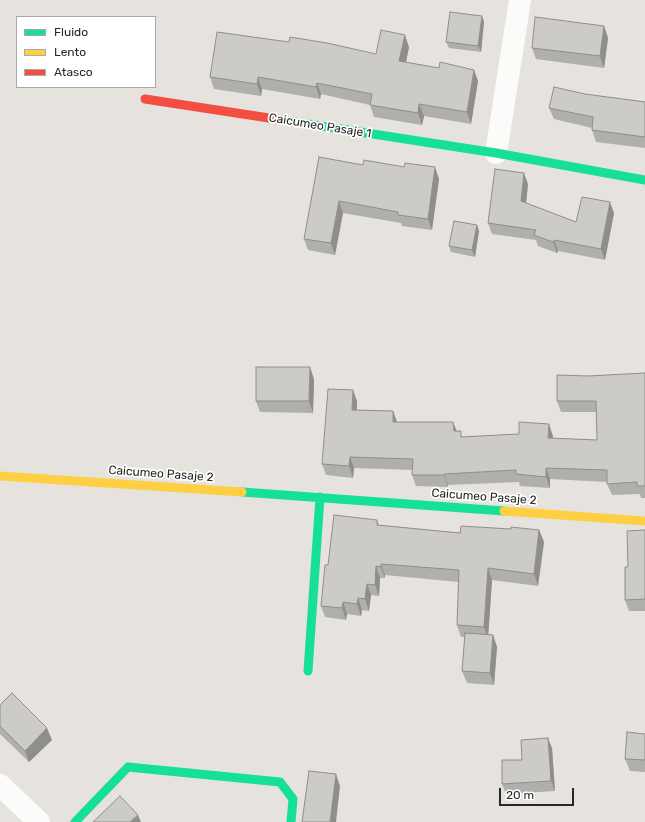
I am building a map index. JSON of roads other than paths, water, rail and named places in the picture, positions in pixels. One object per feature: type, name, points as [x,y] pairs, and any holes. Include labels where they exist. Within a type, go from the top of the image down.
[{"type":"street","points":[[496,153],[520,0]]},
{"type":"street","name":"Caicumeo Pasaje 1","points":[[145,99],[496,153],[645,180]]},
{"type":"street","name":"Caicumeo Pasaje 2","points":[[0,476],[320,497],[645,521]]},
{"type":"street","points":[[308,671],[320,497]]},
{"type":"street","points":[[75,822],[128,768],[280,782],[294,799],[291,822]]},
{"type":"street","points":[[0,785],[39,822]]}]
